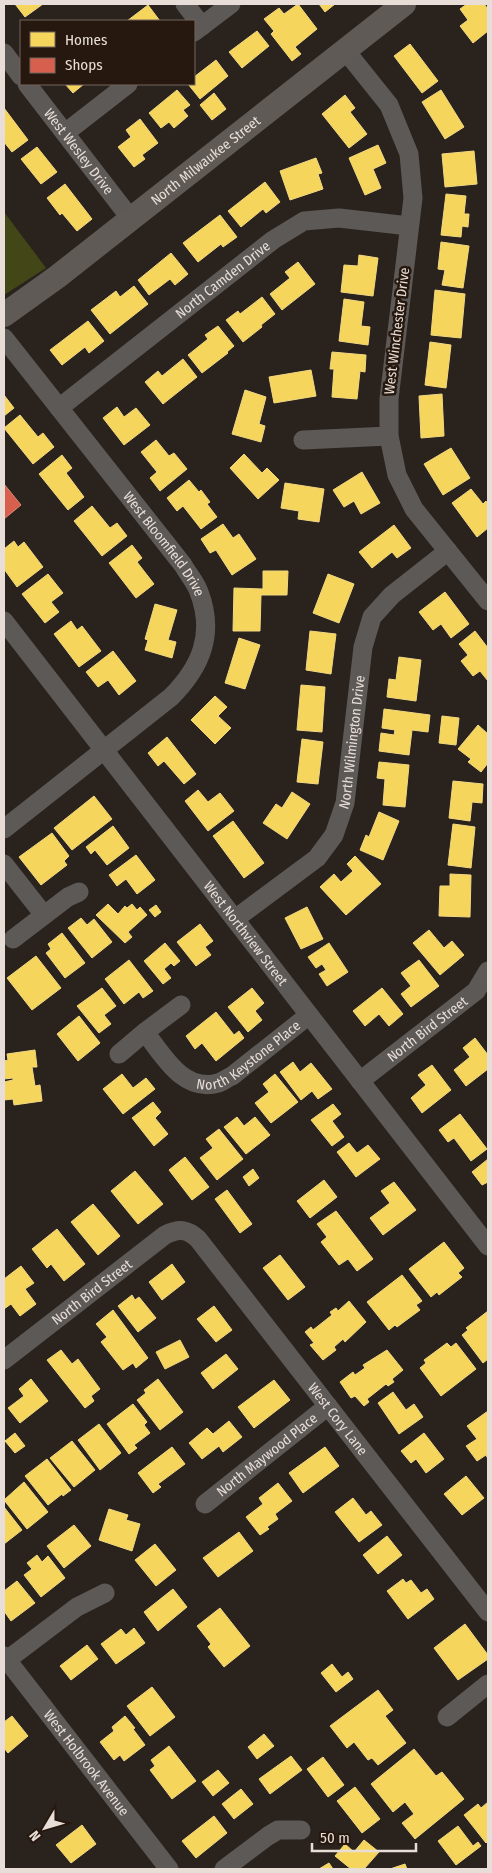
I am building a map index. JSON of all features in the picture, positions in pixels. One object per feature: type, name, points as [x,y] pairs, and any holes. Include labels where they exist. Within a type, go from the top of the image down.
[{"type":"main road","name":"North Milwaukee Street","points":[[4,315],[57,277],[404,4]]},
{"type":"street","points":[[185,4],[193,20]]},
{"type":"street","points":[[198,29],[230,4]]},
{"type":"street","name":"West Winchester Drive","points":[[345,50],[389,106],[410,154],[413,198],[389,399],[389,436],[398,475],[414,508],[488,601]]},
{"type":"street","points":[[4,53],[20,75]]},
{"type":"street","name":"West Wesley Drive","points":[[28,85],[131,219]]},
{"type":"street","points":[[65,133],[127,85]]},
{"type":"street","name":"North Camden Drive","points":[[60,408],[273,240],[304,221],[339,218],[410,226]]},
{"type":"street","name":"West Bloomfield Drive","points":[[4,338],[183,565],[199,590],[205,613],[205,644],[198,662],[186,682],[171,697],[4,829]]},
{"type":"street","points":[[303,440],[389,436]]},
{"type":"street","name":"North Wilmington Drive","points":[[235,919],[318,858],[334,835],[345,803],[363,647],[372,617],[392,594],[448,550]]},
{"type":"street","name":"West Northview Street","points":[[4,621],[488,1246]]},
{"type":"street","points":[[4,864],[44,915]]},
{"type":"street","points":[[13,939],[68,897],[79,892]]},
{"type":"street","name":"North Bird Street","points":[[360,1081],[476,990],[488,971]]},
{"type":"street","points":[[119,1054],[181,1005]]},
{"type":"street","name":"North Keystone Place","points":[[145,1032],[174,1069],[186,1080],[202,1084],[218,1083],[232,1076],[309,1015]]},
{"type":"street","name":"North Bird Street","points":[[4,1360],[165,1235],[183,1230]]},
{"type":"street","name":"West Cory Lane","points":[[183,1230],[191,1233],[198,1239],[488,1612]]},
{"type":"street","name":"North Maywood Place","points":[[205,1504],[328,1406]]},
{"type":"street","points":[[5,1658],[77,1607],[105,1593]]},
{"type":"street","name":"West Holbrook Avenue","points":[[5,1658],[169,1869]]},
{"type":"street","points":[[447,1717],[488,1684]]},
{"type":"street","points":[[224,1869],[278,1830],[301,1830]]},
{"type":"green space","points":[[4,212],[46,268],[4,295]]},
{"type":"building: Homes","points":[[15,4],[43,4],[25,17]]},
{"type":"building: Homes","points":[[298,4],[317,29],[295,47],[301,54],[292,61],[271,34],[274,31],[264,19],[279,8],[284,14]]},
{"type":"building: Homes","points":[[319,4],[335,4],[325,12]]},
{"type":"building: Homes","points":[[467,4],[484,4],[488,9],[488,31],[473,43],[460,26],[468,20],[460,9]]},
{"type":"building: Homes","points":[[148,5],[159,20],[128,20]]},
{"type":"building: Homes","points":[[257,31],[269,46],[242,68],[229,52]]},
{"type":"building: Homes","points":[[410,44],[438,81],[422,93],[394,56]]},
{"type":"building: Homes","points":[[216,60],[228,76],[200,99],[189,85],[195,85],[195,76]]},
{"type":"building: Homes","points":[[66,85],[83,85],[73,93]]},
{"type":"building: Homes","points":[[177,90],[190,105],[183,110],[188,116],[174,128],[169,122],[161,128],[149,113]]},
{"type":"building: Homes","points":[[441,90],[464,127],[445,139],[422,102]]},
{"type":"building: Homes","points":[[214,93],[226,109],[212,120],[200,105]]},
{"type":"building: Homes","points":[[345,95],[355,108],[350,112],[367,134],[349,148],[322,114]]},
{"type":"building: Homes","points":[[4,108],[28,140],[12,152],[4,142]]},
{"type":"building: Homes","points":[[140,119],[158,143],[142,155],[145,159],[134,167],[118,147],[131,137],[126,130]]},
{"type":"building: Homes","points":[[378,145],[386,163],[373,169],[381,188],[365,195],[349,158]]},
{"type":"building: Homes","points":[[37,147],[57,172],[41,184],[21,159]]},
{"type":"building: Homes","points":[[474,151],[477,184],[445,187],[442,154]]},
{"type":"building: Homes","points":[[316,158],[322,173],[318,174],[323,189],[290,200],[280,171]]},
{"type":"building: Homes","points":[[265,182],[280,202],[266,213],[263,209],[241,227],[228,211]]},
{"type":"building: Homes","points":[[65,184],[92,219],[77,231],[62,213],[60,215],[47,198]]},
{"type":"building: Homes","points":[[446,194],[466,196],[464,214],[469,214],[468,227],[462,226],[461,237],[441,235]]},
{"type":"building: Homes","points":[[220,215],[237,237],[223,247],[221,244],[198,262],[183,243]]},
{"type":"building: Homes","points":[[441,242],[469,246],[463,288],[442,285],[445,270],[438,269]]},
{"type":"building: Homes","points":[[171,253],[188,274],[175,285],[170,279],[149,295],[138,280]]},
{"type":"building: Homes","points":[[359,255],[378,258],[373,296],[341,292],[344,265],[358,266]]},
{"type":"building: Homes","points":[[298,262],[315,284],[282,310],[270,294],[290,278],[285,272]]},
{"type":"building: Homes","points":[[134,286],[148,304],[110,334],[91,310],[116,291],[120,297]]},
{"type":"building: Homes","points":[[435,290],[465,294],[461,338],[431,335]]},
{"type":"building: Homes","points":[[262,297],[275,314],[243,342],[226,320],[238,311],[240,314]]},
{"type":"building: Homes","points":[[344,299],[364,302],[361,326],[370,327],[368,345],[339,341]]},
{"type":"building: Homes","points":[[88,321],[104,341],[89,353],[85,347],[62,365],[50,350]]},
{"type":"building: Homes","points":[[218,326],[234,346],[202,373],[188,355],[208,339],[205,335]]},
{"type":"building: Homes","points":[[430,342],[451,345],[446,388],[425,385]]},
{"type":"building: Homes","points":[[332,352],[366,355],[365,372],[360,371],[357,399],[332,397],[334,369],[330,369]]},
{"type":"building: Homes","points":[[183,359],[197,377],[163,404],[145,382],[158,371],[162,376]]},
{"type":"building: Homes","points":[[311,370],[316,396],[274,403],[269,377]]},
{"type":"building: Homes","points":[[245,390],[266,397],[259,424],[265,426],[261,442],[232,434]]},
{"type":"building: Homes","points":[[442,394],[444,436],[421,438],[419,396]]},
{"type":"building: Homes","points":[[4,395],[14,408],[4,416]]},
{"type":"building: Homes","points":[[117,407],[124,417],[136,408],[150,425],[124,445],[103,418]]},
{"type":"building: Homes","points":[[20,415],[38,437],[43,433],[54,447],[33,464],[4,428]]},
{"type":"building: Homes","points":[[156,440],[169,456],[174,453],[187,469],[160,491],[150,478],[157,472],[141,452]]},
{"type":"building: Homes","points":[[451,448],[470,478],[443,495],[424,464]]},
{"type":"building: Homes","points":[[244,454],[262,473],[267,468],[279,480],[258,499],[230,468]]},
{"type":"building: Homes","points":[[62,455],[72,468],[66,473],[84,497],[68,510],[39,474]]},
{"type":"building: Homes","points":[[362,472],[380,503],[361,514],[354,501],[344,507],[333,490]]},
{"type":"building: Homes","points":[[189,480],[199,492],[201,490],[210,502],[207,504],[217,517],[201,529],[183,506],[177,511],[167,498]]},
{"type":"building: Homes","points":[[285,483],[324,489],[319,522],[298,519],[299,511],[281,508]]},
{"type":"building: Homes","points":[[471,489],[483,504],[486,501],[488,504],[488,528],[477,537],[452,503]]},
{"type":"building: Homes","points":[[92,506],[110,528],[117,523],[127,536],[102,556],[74,521]]},
{"type":"building: Homes","points":[[223,524],[233,538],[239,534],[256,559],[232,575],[216,550],[210,553],[201,539]]},
{"type":"building: Homes","points":[[394,525],[411,548],[397,558],[392,552],[372,568],[359,552]]},
{"type":"building: Homes","points":[[14,541],[18,547],[24,542],[43,567],[17,587],[4,569],[4,549]]},
{"type":"building: Homes","points":[[132,545],[142,558],[137,562],[154,584],[136,598],[109,563]]},
{"type":"building: Homes","points":[[263,571],[288,571],[287,595],[261,595],[260,631],[233,631],[234,588],[263,589]]},
{"type":"building: Homes","points":[[48,574],[63,593],[51,602],[59,612],[45,623],[22,594]]},
{"type":"building: Homes","points":[[328,574],[354,584],[339,623],[313,613]]},
{"type":"building: Homes","points":[[445,592],[469,624],[451,638],[441,624],[433,630],[419,612]]},
{"type":"building: Homes","points":[[155,604],[177,610],[168,640],[176,642],[172,658],[145,650],[148,640],[145,639]]},
{"type":"building: Homes","points":[[71,621],[77,630],[82,626],[101,651],[79,667],[54,634]]},
{"type":"building: Homes","points":[[310,631],[336,634],[331,674],[306,670]]},
{"type":"building: Homes","points":[[475,631],[488,648],[488,681],[480,671],[473,676],[461,661],[468,655],[459,644]]},
{"type":"building: Homes","points":[[239,638],[260,645],[245,689],[225,683]]},
{"type":"building: Homes","points":[[113,651],[136,681],[119,695],[108,680],[98,687],[86,672]]},
{"type":"building: Homes","points":[[399,657],[421,660],[416,701],[387,697],[389,679],[396,680]]},
{"type":"building: Homes","points":[[301,685],[325,687],[322,732],[297,730]]},
{"type":"building: Homes","points":[[215,696],[227,707],[218,716],[231,728],[215,744],[191,720]]},
{"type":"building: Homes","points":[[384,709],[430,715],[428,732],[412,730],[409,755],[379,751],[381,733],[394,735],[395,730],[382,728]]},
{"type":"building: Homes","points":[[442,716],[459,718],[456,745],[439,743]]},
{"type":"building: Homes","points":[[478,725],[488,734],[488,763],[481,772],[468,762],[471,759],[458,749]]},
{"type":"building: Homes","points":[[167,737],[196,774],[184,784],[164,761],[158,766],[148,753]]},
{"type":"building: Homes","points":[[302,739],[323,742],[318,784],[297,782]]},
{"type":"building: Homes","points":[[379,762],[409,765],[405,807],[383,805],[385,779],[377,778]]},
{"type":"building: Homes","points":[[453,781],[483,784],[482,803],[472,802],[470,821],[449,818]]},
{"type":"building: Homes","points":[[198,790],[208,802],[220,793],[234,811],[208,831],[185,801]]},
{"type":"building: Homes","points":[[292,792],[310,804],[287,839],[263,823],[276,804],[282,808]]},
{"type":"building: Homes","points":[[94,796],[112,819],[72,850],[54,828]]},
{"type":"building: Homes","points":[[379,812],[399,821],[383,860],[360,850],[366,835],[369,837]]},
{"type":"building: Homes","points":[[233,821],[264,863],[244,878],[213,836]]},
{"type":"building: Homes","points":[[453,824],[475,827],[471,868],[448,865]]},
{"type":"building: Homes","points":[[113,826],[129,848],[107,865],[95,850],[91,854],[86,847]]},
{"type":"building: Homes","points":[[52,833],[69,856],[64,861],[67,865],[41,885],[19,857]]},
{"type":"building: Homes","points":[[136,855],[155,880],[137,894],[126,879],[117,886],[109,875]]},
{"type":"building: Homes","points":[[355,856],[381,884],[346,915],[320,887],[334,874],[341,882],[353,871],[347,864]]},
{"type":"building: Homes","points":[[450,874],[471,875],[470,917],[439,916],[440,886],[450,886]]},
{"type":"building: Homes","points":[[108,904],[118,914],[125,906],[127,908],[132,904],[137,910],[140,907],[147,915],[128,932],[132,937],[125,943],[96,915]]},
{"type":"building: Homes","points":[[156,905],[161,912],[155,917],[149,910]]},
{"type":"building: Homes","points":[[307,907],[323,939],[301,949],[285,918]]},
{"type":"building: Homes","points":[[81,918],[87,925],[94,919],[112,942],[92,958],[68,928]]},
{"type":"building: Homes","points":[[200,924],[213,941],[205,947],[211,955],[196,966],[177,942]]},
{"type":"building: Homes","points":[[429,930],[444,948],[452,941],[464,955],[440,975],[413,943]]},
{"type":"building: Homes","points":[[62,933],[85,963],[65,978],[46,953],[51,949],[48,944]]},
{"type":"building: Homes","points":[[165,943],[180,961],[174,966],[171,963],[164,969],[171,978],[163,984],[144,961]]},
{"type":"building: Homes","points":[[329,943],[348,972],[327,986],[319,974],[326,970],[322,964],[316,968],[308,957]]},
{"type":"building: Homes","points":[[36,956],[61,988],[32,1010],[7,978]]},
{"type":"building: Homes","points":[[129,960],[153,991],[143,998],[139,992],[124,1004],[105,979]]},
{"type":"building: Homes","points":[[419,960],[439,986],[411,1007],[401,994],[411,986],[401,973]]},
{"type":"building: Homes","points":[[102,988],[116,1006],[104,1015],[111,1024],[99,1033],[77,1006]]},
{"type":"building: Homes","points":[[252,988],[264,1003],[255,1011],[262,1020],[248,1032],[228,1007]]},
{"type":"building: Homes","points":[[382,988],[403,1014],[389,1026],[379,1014],[365,1026],[353,1011]]},
{"type":"building: Homes","points":[[216,1012],[234,1035],[239,1031],[244,1038],[216,1061],[202,1043],[195,1049],[186,1036]]},
{"type":"building: Homes","points":[[79,1016],[100,1043],[78,1061],[57,1034]]},
{"type":"building: Homes","points":[[475,1038],[488,1055],[488,1069],[466,1086],[454,1070],[470,1057],[463,1048]]},
{"type":"building: Homes","points":[[35,1050],[37,1067],[32,1067],[35,1086],[40,1085],[42,1101],[14,1105],[13,1099],[4,1100],[4,1082],[13,1080],[13,1078],[4,1079],[4,1061],[8,1060],[7,1054]]},
{"type":"building: Homes","points":[[293,1062],[300,1072],[311,1063],[332,1089],[318,1099],[312,1091],[301,1100],[280,1072]]},
{"type":"building: Homes","points":[[432,1065],[451,1090],[422,1113],[411,1098],[426,1085],[418,1075]]},
{"type":"building: Homes","points":[[122,1074],[133,1088],[146,1078],[155,1089],[123,1114],[103,1089]]},
{"type":"building: Homes","points":[[275,1074],[298,1102],[271,1123],[255,1103],[269,1092],[263,1084]]},
{"type":"building: Homes","points":[[153,1102],[161,1112],[155,1118],[168,1134],[154,1146],[132,1118]]},
{"type":"building: Homes","points":[[333,1104],[341,1114],[332,1121],[344,1137],[332,1146],[311,1120]]},
{"type":"building: Homes","points":[[460,1114],[487,1149],[471,1161],[454,1138],[448,1142],[439,1130]]},
{"type":"building: Homes","points":[[237,1117],[244,1126],[255,1117],[270,1135],[246,1154],[224,1127]]},
{"type":"building: Homes","points":[[219,1129],[243,1159],[217,1180],[200,1158],[213,1148],[206,1139]]},
{"type":"building: Homes","points":[[349,1143],[357,1153],[368,1145],[380,1159],[356,1177],[337,1152]]},
{"type":"building: Homes","points":[[185,1157],[209,1187],[192,1200],[169,1170]]},
{"type":"building: Homes","points":[[488,1159],[488,1182],[482,1185],[472,1172]]},
{"type":"building: Homes","points":[[253,1169],[259,1178],[249,1186],[243,1177]]},
{"type":"building: Homes","points":[[135,1171],[163,1204],[138,1224],[111,1191]]},
{"type":"building: Homes","points":[[324,1180],[337,1197],[310,1218],[297,1201]]},
{"type":"building: Homes","points":[[394,1182],[416,1210],[383,1235],[370,1218],[390,1203],[381,1191]]},
{"type":"building: Homes","points":[[227,1190],[252,1224],[240,1233],[215,1199]]},
{"type":"building: Homes","points":[[93,1204],[120,1236],[98,1255],[71,1222]]},
{"type":"building: Homes","points":[[336,1211],[373,1259],[357,1271],[348,1259],[339,1265],[321,1242],[327,1237],[317,1224]]},
{"type":"building: Homes","points":[[57,1229],[85,1264],[64,1281],[51,1264],[47,1268],[32,1249]]},
{"type":"building: Homes","points":[[444,1242],[464,1268],[458,1273],[462,1277],[439,1295],[437,1292],[431,1297],[409,1269]]},
{"type":"building: Homes","points":[[280,1255],[305,1287],[288,1300],[263,1268]]},
{"type":"building: Homes","points":[[172,1264],[185,1282],[162,1300],[149,1282]]},
{"type":"building: Homes","points":[[21,1266],[34,1283],[25,1289],[36,1304],[20,1316],[11,1304],[4,1309],[4,1279]]},
{"type":"building: Homes","points":[[402,1275],[422,1301],[416,1305],[420,1310],[397,1327],[395,1325],[389,1330],[367,1302]]},
{"type":"building: Homes","points":[[132,1295],[135,1300],[139,1297],[156,1318],[138,1332],[118,1306]]},
{"type":"building: Homes","points":[[349,1301],[366,1322],[345,1342],[343,1339],[334,1347],[336,1350],[323,1360],[310,1345],[314,1343],[305,1332],[311,1327],[313,1330],[332,1315],[330,1312],[336,1308],[338,1311]]},
{"type":"building: Homes","points":[[214,1306],[232,1330],[216,1342],[197,1319]]},
{"type":"building: Homes","points":[[113,1310],[148,1358],[136,1368],[133,1363],[123,1370],[101,1342],[107,1337],[96,1324]]},
{"type":"building: Homes","points":[[488,1311],[488,1359],[483,1363],[462,1335],[468,1330],[466,1328]]},
{"type":"building: Homes","points":[[180,1340],[189,1357],[165,1369],[156,1352]]},
{"type":"building: Homes","points":[[447,1343],[451,1347],[456,1343],[476,1369],[441,1396],[420,1368],[426,1363],[424,1360]]},
{"type":"building: Homes","points":[[61,1350],[72,1364],[78,1359],[100,1389],[91,1396],[94,1401],[85,1408],[47,1360]]},
{"type":"building: Homes","points":[[387,1350],[403,1370],[392,1379],[394,1382],[388,1386],[386,1384],[367,1399],[369,1402],[364,1406],[355,1396],[351,1398],[340,1382],[353,1372],[355,1375],[365,1368],[363,1365]]},
{"type":"building: Homes","points":[[226,1354],[238,1369],[213,1389],[201,1373]]},
{"type":"building: Homes","points":[[31,1379],[48,1401],[20,1423],[8,1408],[24,1396],[19,1389]]},
{"type":"building: Homes","points":[[158,1379],[183,1412],[160,1430],[137,1400],[146,1393],[144,1390]]},
{"type":"building: Homes","points":[[274,1380],[290,1400],[254,1428],[238,1407]]},
{"type":"building: Homes","points":[[393,1392],[406,1410],[414,1404],[423,1417],[399,1434],[378,1403]]},
{"type":"building: Homes","points":[[133,1404],[147,1422],[144,1425],[150,1433],[134,1445],[137,1448],[129,1454],[107,1424]]},
{"type":"building: Homes","points":[[488,1411],[488,1459],[486,1455],[477,1461],[466,1446],[477,1439],[467,1426]]},
{"type":"building: Homes","points":[[229,1421],[242,1437],[223,1452],[219,1446],[202,1459],[189,1443],[207,1428],[213,1434]]},
{"type":"building: Homes","points":[[99,1424],[121,1453],[100,1470],[78,1440]]},
{"type":"building: Homes","points":[[15,1433],[25,1446],[15,1453],[5,1441]]},
{"type":"building: Homes","points":[[424,1433],[444,1459],[426,1473],[416,1459],[411,1463],[401,1451]]},
{"type":"building: Homes","points":[[72,1441],[95,1470],[74,1487],[50,1458]]},
{"type":"building: Homes","points":[[172,1447],[185,1464],[158,1484],[161,1487],[153,1493],[138,1473]]},
{"type":"building: Homes","points":[[325,1447],[339,1466],[303,1493],[289,1473]]},
{"type":"building: Homes","points":[[47,1459],[71,1490],[63,1496],[62,1494],[48,1505],[25,1476]]},
{"type":"building: Homes","points":[[466,1476],[484,1498],[462,1515],[444,1494]]},
{"type":"building: Homes","points":[[24,1482],[48,1512],[27,1529],[4,1500]]},
{"type":"building: Homes","points":[[278,1483],[292,1501],[275,1514],[278,1519],[260,1535],[246,1517],[263,1504],[259,1498]]},
{"type":"building: Homes","points":[[353,1498],[366,1515],[371,1511],[382,1525],[359,1542],[335,1512]]},
{"type":"building: Homes","points":[[4,1507],[22,1530],[4,1544]]},
{"type":"building: Homes","points":[[109,1509],[128,1515],[126,1520],[140,1524],[132,1551],[99,1540]]},
{"type":"building: Homes","points":[[74,1525],[91,1546],[64,1568],[47,1546]]},
{"type":"building: Homes","points":[[239,1532],[253,1551],[218,1577],[203,1558]]},
{"type":"building: Homes","points":[[387,1536],[402,1555],[378,1574],[363,1555]]},
{"type":"building: Homes","points":[[155,1544],[176,1570],[156,1586],[135,1560]]},
{"type":"building: Homes","points":[[37,1555],[42,1562],[48,1556],[65,1578],[41,1597],[24,1575],[32,1569],[27,1563]]},
{"type":"building: Homes","points":[[403,1579],[406,1583],[411,1580],[421,1593],[427,1589],[434,1599],[408,1619],[387,1591]]},
{"type":"building: Homes","points":[[17,1581],[35,1603],[11,1621],[4,1611],[4,1591]]},
{"type":"building: Homes","points":[[173,1589],[187,1607],[158,1631],[144,1612]]},
{"type":"building: Homes","points":[[220,1608],[250,1646],[224,1667],[208,1647],[211,1644],[197,1626]]},
{"type":"building: Homes","points":[[465,1624],[488,1655],[488,1659],[458,1680],[434,1648]]},
{"type":"building: Homes","points":[[134,1628],[145,1643],[116,1664],[101,1644],[121,1629],[126,1635]]},
{"type":"building: Homes","points":[[87,1645],[98,1659],[71,1680],[60,1666]]},
{"type":"building: Homes","points":[[332,1664],[342,1677],[348,1672],[353,1679],[336,1692],[321,1673]]},
{"type":"building: Homes","points":[[152,1687],[175,1717],[150,1736],[127,1706]]},
{"type":"building: Homes","points":[[378,1690],[393,1710],[385,1716],[406,1743],[378,1765],[372,1758],[368,1760],[354,1742],[347,1748],[330,1726]]},
{"type":"building: Homes","points":[[12,1716],[28,1736],[8,1753],[4,1748],[4,1722]]},
{"type":"building: Homes","points":[[125,1716],[145,1745],[124,1761],[120,1755],[114,1760],[100,1742],[114,1731],[112,1727]]},
{"type":"building: Homes","points":[[264,1734],[274,1746],[257,1759],[248,1747]]},
{"type":"building: Homes","points":[[169,1746],[196,1781],[172,1799],[150,1770],[155,1766],[151,1760]]},
{"type":"building: Homes","points":[[414,1749],[436,1776],[442,1772],[464,1799],[415,1839],[402,1823],[414,1814],[405,1802],[393,1812],[371,1784]]},
{"type":"building: Homes","points":[[291,1756],[302,1770],[270,1794],[259,1779]]},
{"type":"building: Homes","points":[[323,1757],[344,1785],[328,1797],[307,1769]]},
{"type":"building: Homes","points":[[218,1770],[229,1783],[213,1796],[202,1782]]},
{"type":"building: Homes","points":[[355,1787],[380,1819],[362,1833],[337,1801]]},
{"type":"building: Homes","points":[[241,1789],[253,1804],[234,1819],[222,1804]]},
{"type":"building: Homes","points":[[488,1802],[488,1841],[486,1843],[464,1815],[478,1804],[481,1808]]},
{"type":"building: Homes","points":[[214,1816],[227,1833],[196,1858],[182,1841]]},
{"type":"building: Homes","points":[[82,1825],[96,1844],[71,1863],[56,1845]]},
{"type":"building: Homes","points":[[458,1826],[473,1846],[478,1842],[481,1846],[456,1865],[438,1841]]},
{"type":"building: Homes","points":[[364,1840],[379,1852],[364,1869],[351,1869],[335,1856],[345,1844],[354,1852]]},
{"type":"building: Homes","points":[[329,1863],[333,1869],[319,1869]]},
{"type":"building: Homes","points":[[405,1864],[407,1869],[390,1869]]},
{"type":"building: Shops","points":[[4,484],[21,505],[4,519]]}]
